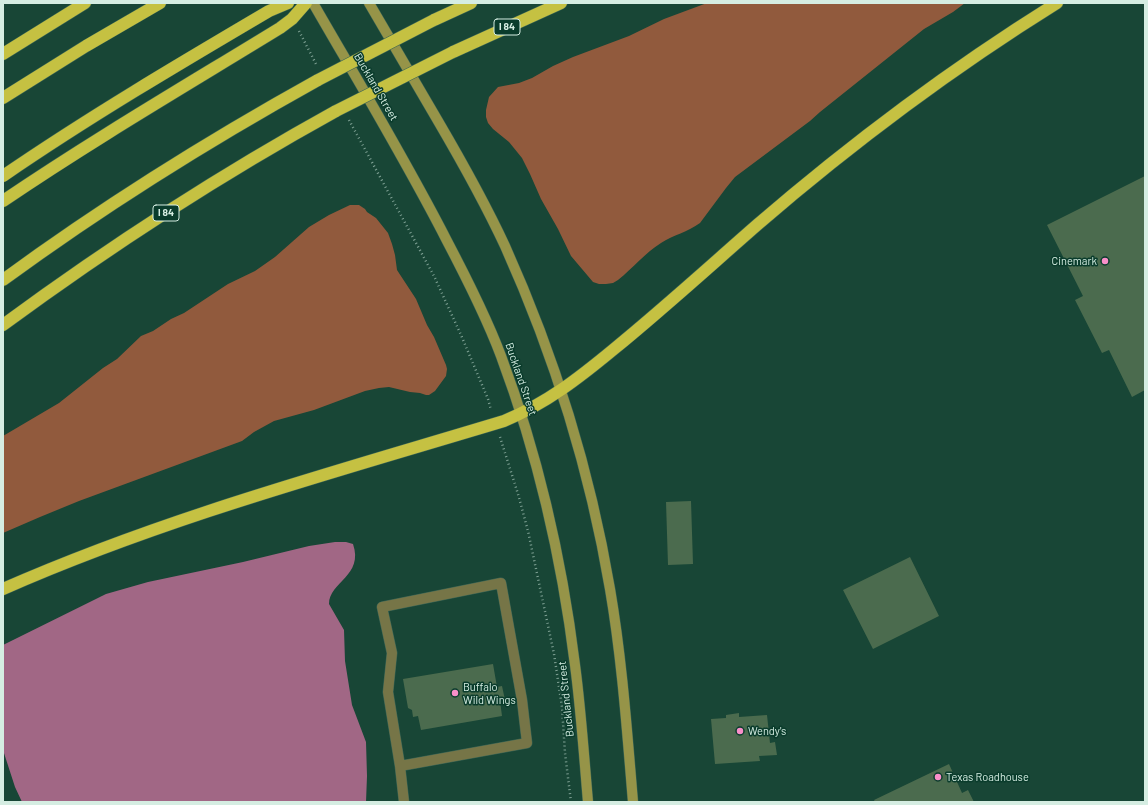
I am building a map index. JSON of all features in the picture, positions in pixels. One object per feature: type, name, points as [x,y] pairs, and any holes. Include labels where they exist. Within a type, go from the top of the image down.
[{"type":"highway","points":[[3,54],[85,3]]},
{"type":"highway","points":[[3,98],[86,46],[160,3]]},
{"type":"highway","points":[[3,176],[106,108],[269,11],[288,3]]},
{"type":"highway","points":[[3,201],[98,139],[280,28],[292,19],[306,3]]},
{"type":"highway","points":[[3,280],[100,212],[178,161],[318,80],[434,20],[471,3]]},
{"type":"highway","name":"I 84","points":[[3,326],[104,253],[260,154],[336,111],[453,52],[561,3]]},
{"type":"highway","points":[[3,589],[90,553],[145,533],[259,496],[481,428],[520,414],[536,406],[592,368],[768,215],[862,138],[954,71],[1057,3]]},
{"type":"main road","name":"Buckland Street","points":[[313,3],[427,202],[456,258],[494,340],[509,378],[547,509],[563,583],[575,666],[588,802]]},
{"type":"main road","points":[[369,3],[467,171],[485,205],[522,286],[540,331],[560,390],[579,450],[594,506],[610,589],[622,676],[633,802]]},
{"type":"lane","points":[[400,766],[527,743],[522,700],[501,583],[382,607],[392,653],[388,692],[400,766],[404,802]]},
{"type":"path","points":[[310,52],[317,65]]},
{"type":"path","points":[[347,117],[434,276],[488,399]]},
{"type":"path","points":[[510,467],[528,532],[554,654],[562,707],[570,802]]},
{"type":"shaded area","points":[[707,3],[965,3],[924,29],[810,121],[735,177],[700,223],[655,247],[613,283],[599,284],[593,282],[571,256],[541,199],[522,158],[509,142],[488,123],[486,110],[489,97],[498,87],[519,83],[532,78],[573,57],[629,36],[664,19]]},
{"type":"shaded area","points":[[350,205],[359,205],[365,209],[376,218],[388,233],[395,255],[397,270],[416,299],[446,365],[446,376],[435,391],[429,395],[426,395],[389,387],[365,391],[314,410],[274,421],[254,432],[242,441],[79,501],[3,533],[3,436],[59,403],[103,368],[117,359],[141,336],[153,331],[171,319],[184,313],[228,284],[255,271],[275,257],[309,227]]},
{"type":"shaded area","points":[[346,542],[353,544],[355,555],[354,564],[330,596],[329,604],[344,630],[345,661],[352,705],[366,742],[366,802],[22,802],[15,787],[3,750],[3,645],[106,594],[148,582],[243,562],[309,546]]},
{"type":"building","name":"Cinemark","points":[[1145,176],[1145,390],[1132,397],[1109,350],[1102,353],[1075,300],[1083,296],[1047,225]]},
{"type":"building","points":[[691,501],[693,564],[668,565],[666,502]]},
{"type":"building","points":[[910,557],[939,616],[873,649],[843,590]]},
{"type":"building","name":"Buffalo Wild Wings","points":[[493,664],[497,687],[502,686],[505,700],[500,701],[502,716],[421,730],[418,716],[413,717],[412,710],[408,708],[403,679]]},
{"type":"building","name":"Wendy's","points":[[739,713],[739,717],[767,715],[770,743],[775,742],[777,755],[759,756],[760,761],[715,764],[711,719],[726,718],[726,715]]},
{"type":"building","name":"Texas Roadhouse","points":[[949,764],[962,793],[968,790],[974,802],[875,802],[874,800]]},
{"type":"place","name":"Cinemark","points":[[1105,261]]},
{"type":"place","name":"Buffalo Wild Wings","points":[[455,693]]},
{"type":"place","name":"Wendy's","points":[[740,731]]},
{"type":"place","name":"Texas Roadhouse","points":[[938,777]]}]
